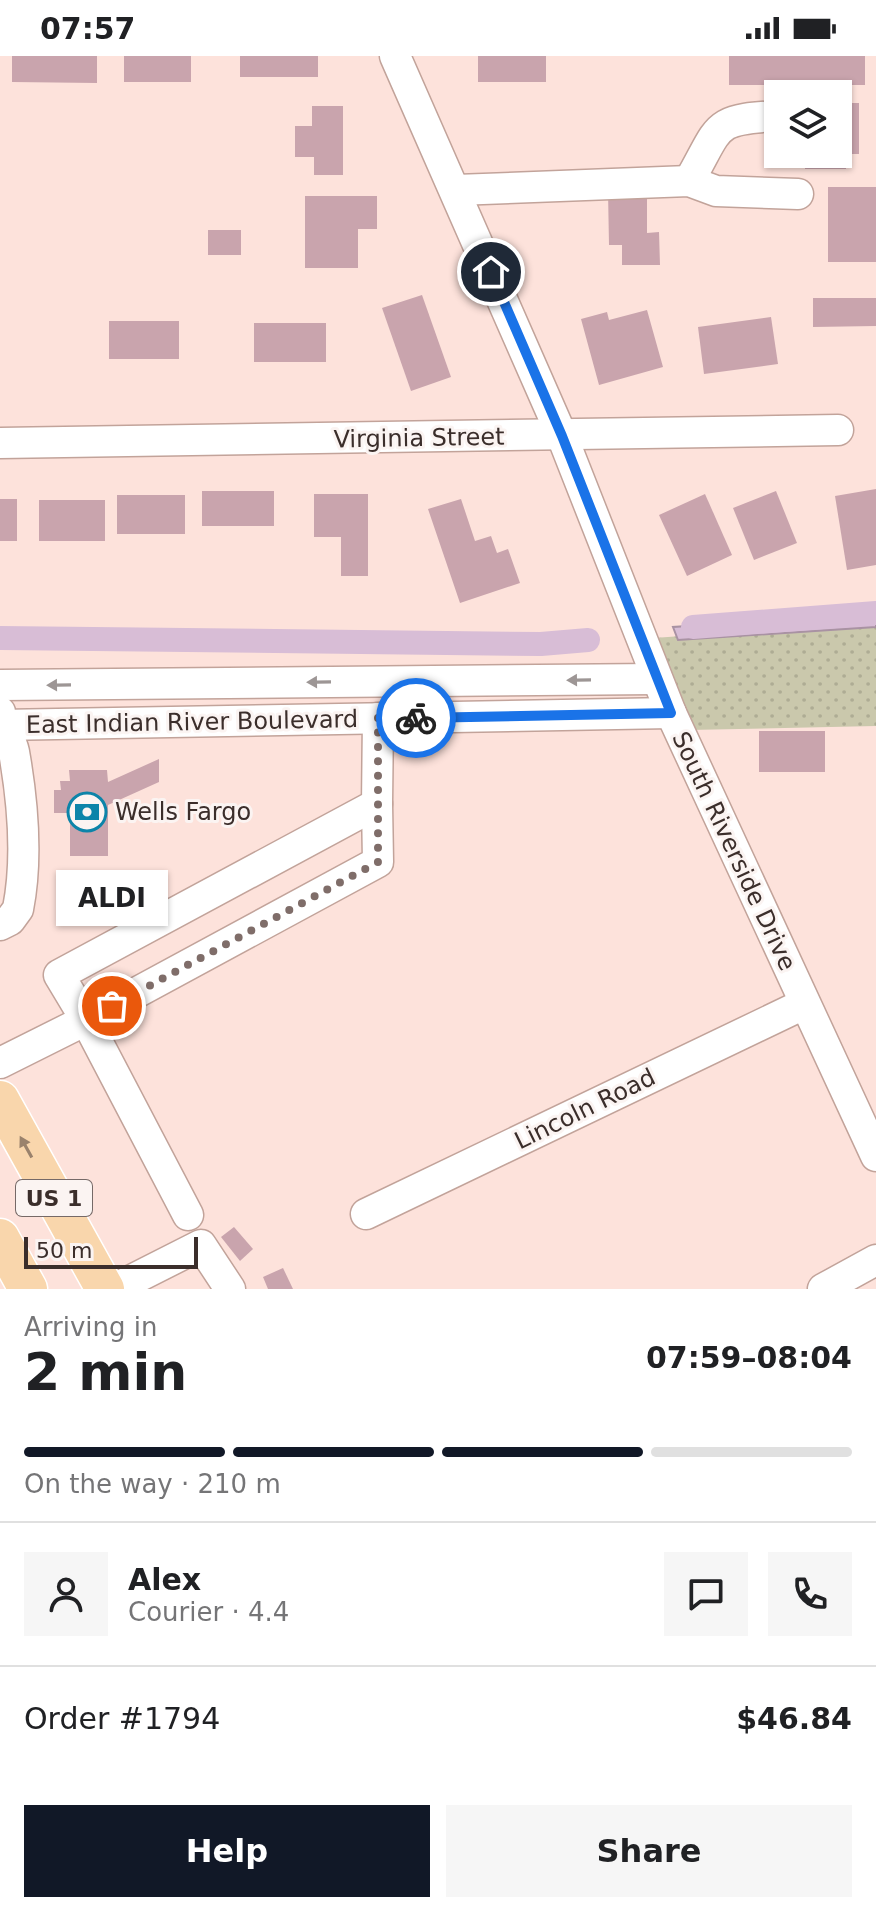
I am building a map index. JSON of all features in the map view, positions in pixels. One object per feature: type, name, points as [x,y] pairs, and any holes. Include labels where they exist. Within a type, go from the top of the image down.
[{"type":"main road","name":"US 1","points":[[0,1100],[105,1289]]},
{"type":"main road","name":"US 1","points":[[0,1238],[28,1289]]},
{"type":"street","name":"South Riverside Drive","points":[[395,56],[562,436],[671,713],[876,1156]]},
{"type":"street","points":[[689,181],[718,129],[727,122],[764,118]]},
{"type":"street","points":[[456,190],[689,181],[716,191],[798,194]]},
{"type":"street","name":"Virginia Street","points":[[0,443],[838,430]]},
{"type":"street","name":"East Indian River Boulevard","points":[[0,685],[657,679]]},
{"type":"street","points":[[0,712],[0,725],[9,735],[9,774],[22,811],[9,917]]},
{"type":"street","name":"East Indian River Boulevard","points":[[0,725],[671,713]]},
{"type":"street","points":[[0,1063],[86,1020],[378,862],[378,718]]},
{"type":"street","points":[[188,1215],[86,1020],[59,975],[377,804]]},
{"type":"street","points":[[0,873],[9,917]]},
{"type":"street","name":"Lincoln Road","points":[[366,1214],[804,1004]]},
{"type":"street","points":[[114,1289],[201,1245],[230,1289]]},
{"type":"street","points":[[823,1289],[876,1260]]},
{"type":"shaded area","points":[[876,622],[876,726],[689,730],[654,638]]},
{"type":"water","points":[[876,614],[876,627],[678,640],[673,627]]},
{"type":"building","points":[[12,56],[97,56],[97,83],[12,82]]},
{"type":"building","points":[[124,56],[191,56],[191,82],[124,82]]},
{"type":"building","points":[[240,56],[318,56],[318,77],[240,77]]},
{"type":"building","points":[[478,56],[546,56],[546,82],[478,82]]},
{"type":"building","points":[[729,56],[865,56],[865,85],[852,85],[852,80],[764,80],[764,85],[729,85]]},
{"type":"building","points":[[852,103],[859,103],[859,154],[852,154]]},
{"type":"building","points":[[312,106],[343,106],[343,175],[314,175],[314,157],[295,157],[295,126],[312,126]]},
{"type":"building","points":[[805,168],[846,168],[846,169]]},
{"type":"building","points":[[828,187],[876,187],[876,262],[828,262]]},
{"type":"building","points":[[647,190],[647,233],[659,232],[660,265],[622,265],[622,245],[609,245],[608,191]]},
{"type":"building","points":[[305,196],[377,196],[377,229],[358,229],[358,268],[305,268]]},
{"type":"building","points":[[208,230],[241,230],[241,255],[208,255]]},
{"type":"building","points":[[422,295],[451,377],[411,391],[382,308]]},
{"type":"building","points":[[813,298],[876,298],[876,326],[813,327]]},
{"type":"building","points":[[647,310],[663,367],[599,385],[581,319],[607,312],[609,320]]},
{"type":"building","points":[[771,317],[778,364],[704,374],[698,327]]},
{"type":"building","points":[[109,321],[179,321],[179,359],[109,359]]},
{"type":"building","points":[[254,323],[326,323],[326,362],[254,362]]},
{"type":"building","points":[[876,489],[876,565],[847,570],[835,496]]},
{"type":"building","points":[[202,491],[274,491],[274,526],[202,526]]},
{"type":"building","points":[[776,491],[797,543],[754,560],[733,508]]},
{"type":"building","points":[[314,494],[368,494],[368,576],[341,576],[341,537],[314,537]]},
{"type":"building","points":[[705,494],[732,555],[687,576],[659,515]]},
{"type":"building","points":[[117,495],[185,495],[185,534],[117,534]]},
{"type":"building","points":[[0,499],[17,499],[17,541],[0,541]]},
{"type":"building","points":[[461,499],[475,541],[491,536],[497,553],[508,549],[520,583],[460,603],[428,509]]},
{"type":"building","points":[[39,500],[105,500],[105,541],[39,541]]},
{"type":"building","points":[[759,731],[825,731],[825,772],[759,772]]},
{"type":"building","points":[[159,759],[159,782],[108,805],[108,856],[70,856],[70,813],[54,813],[54,790],[61,790],[60,781],[70,781],[69,770],[107,770],[108,782]]},
{"type":"building","points":[[234,1227],[253,1249],[240,1261],[221,1237]]},
{"type":"building","points":[[283,1268],[293,1289],[268,1289],[263,1277]]},
{"type":"waterway","points":[[693,627],[876,613]]},
{"type":"waterway","points":[[0,638],[541,644],[588,640]]},
{"type":"way so far","points":[[112,1006],[378,862],[378,718],[416,718]]},
{"type":"place","name":"Wells Fargo","points":[[87,812]]},
{"type":"place","name":"ALDI","points":[[112,1006]]},
{"type":"route","points":[[416,718],[671,713],[562,436],[491,272]]}]
